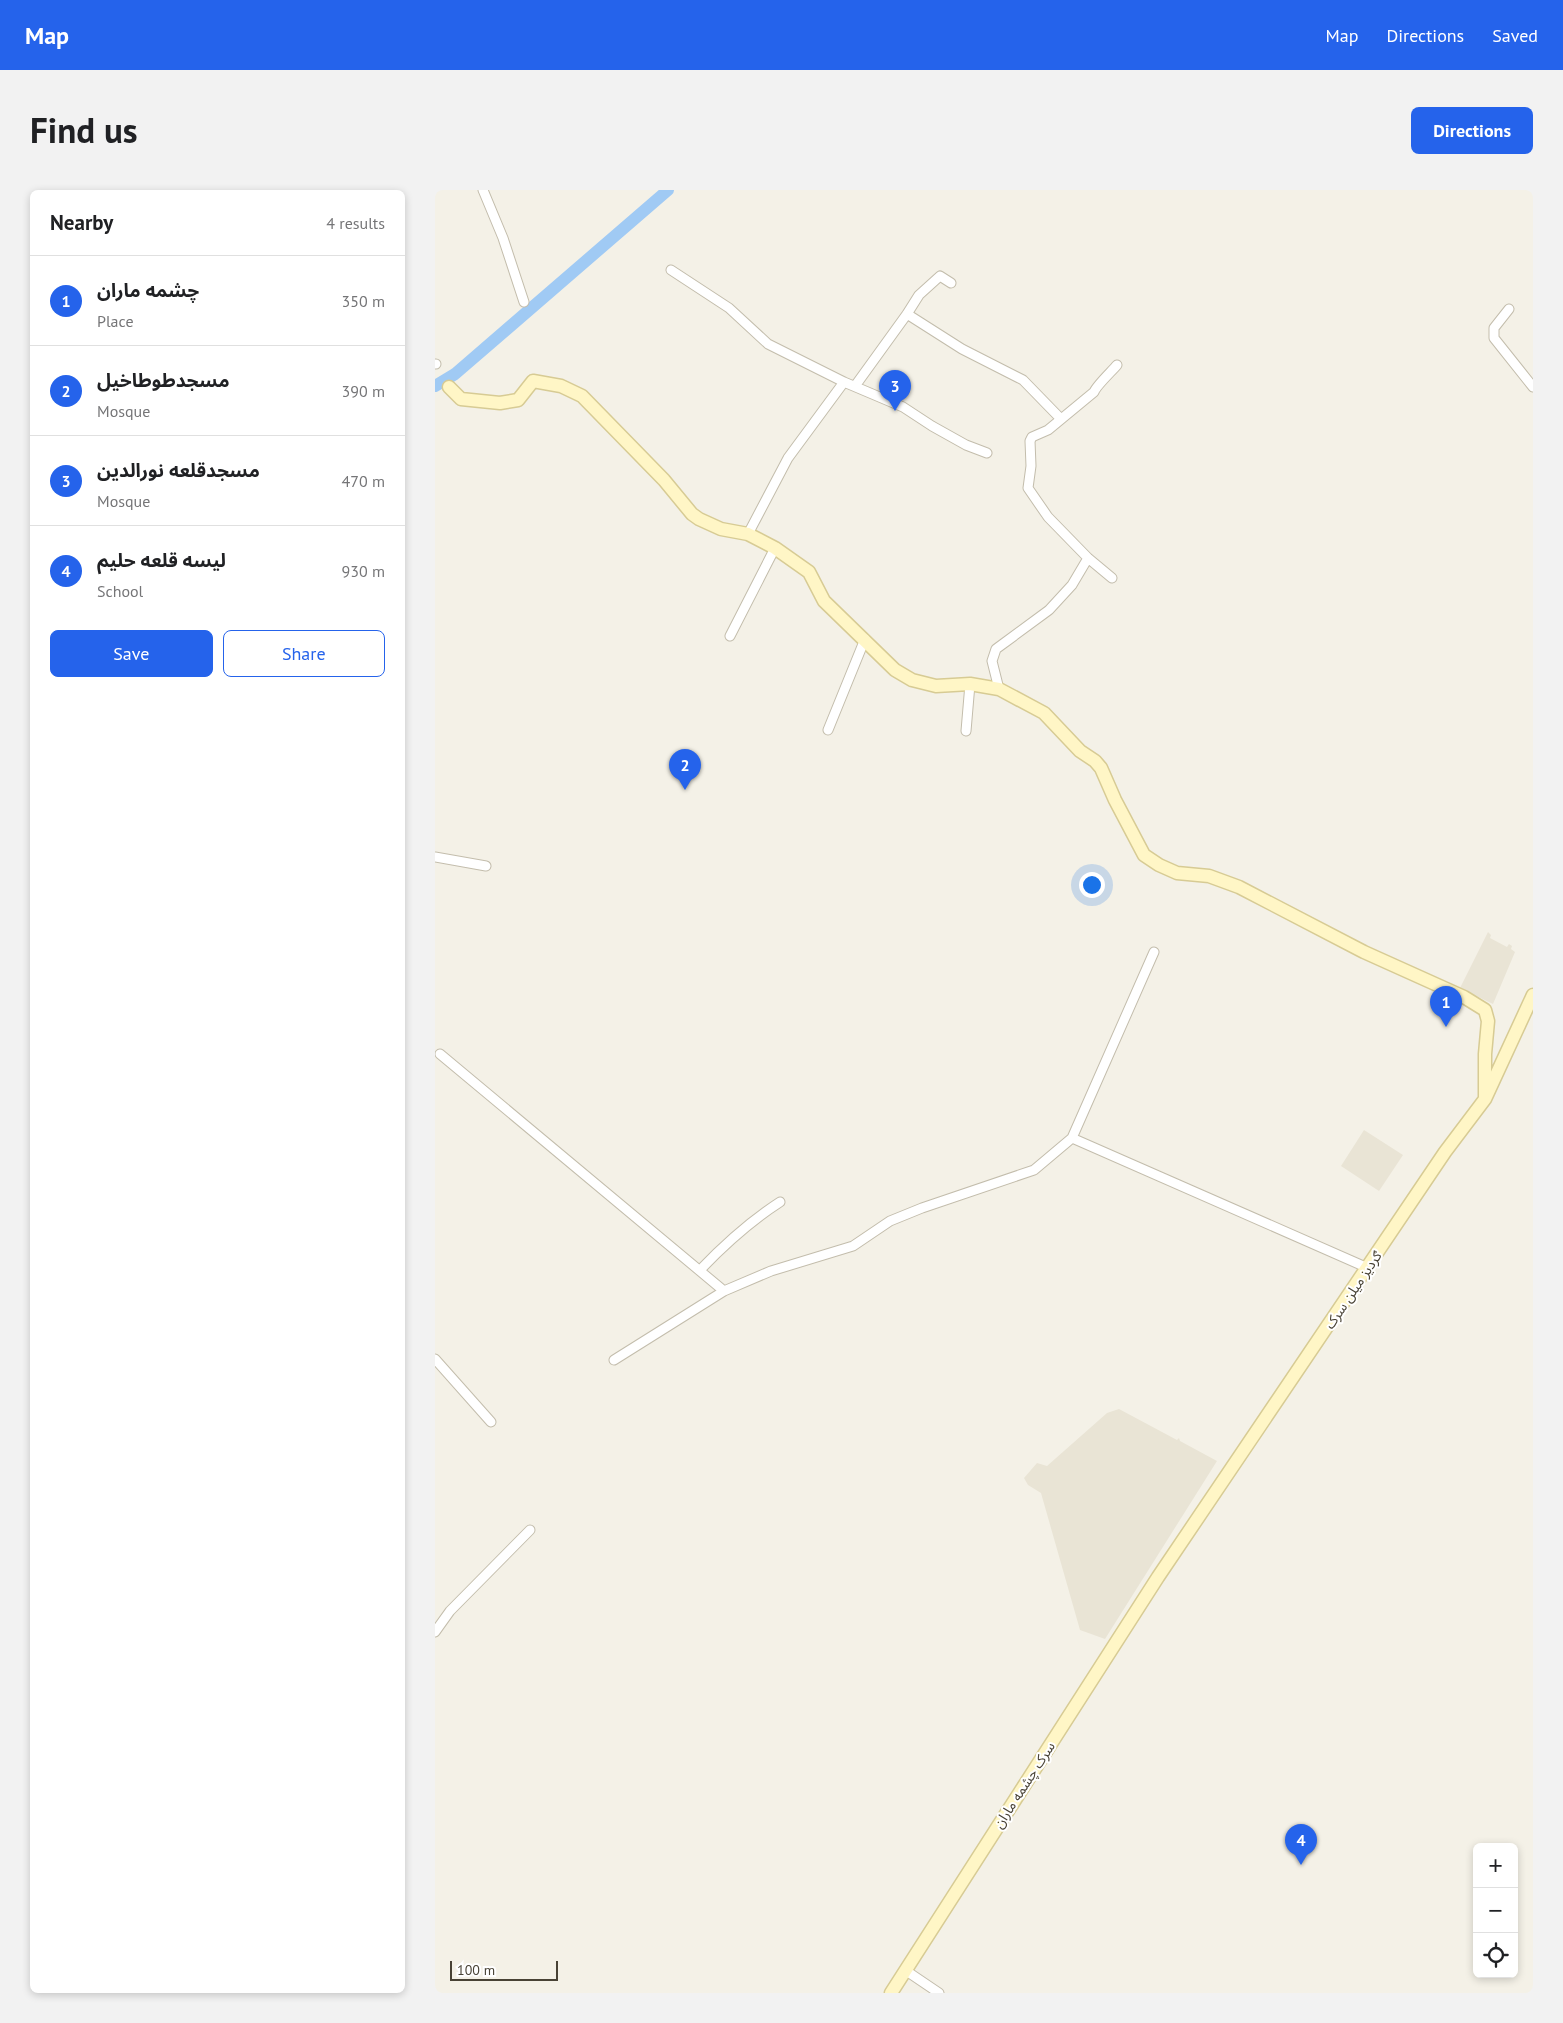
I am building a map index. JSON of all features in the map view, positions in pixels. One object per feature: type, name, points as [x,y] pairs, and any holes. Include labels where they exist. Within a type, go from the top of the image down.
[{"type":"street","points":[[483,190],[503,238],[524,302]]},
{"type":"street","points":[[671,270],[729,308],[768,344],[844,382],[903,407],[932,426],[967,445],[987,453]]},
{"type":"street","points":[[855,386],[919,295],[941,276],[951,283]]},
{"type":"street","points":[[1509,309],[1494,328],[1494,338],[1533,387]]},
{"type":"street","points":[[907,314],[962,349],[1023,380],[1061,418]]},
{"type":"street","points":[[1112,578],[1047,517],[1028,488],[1031,466],[1030,441],[1033,437],[1048,430],[1094,392],[1095,387],[1101,384],[1117,365]]},
{"type":"street","points":[[449,387],[461,399],[500,403],[518,400],[533,381],[561,386],[582,396],[664,480],[692,514],[721,529],[748,534],[775,548],[809,572],[823,600],[895,670],[912,680],[936,686],[970,684],[999,689],[1044,713],[1080,751],[1101,768],[1115,800],[1144,855],[1159,865],[1177,873],[1209,876],[1239,887],[1364,952],[1464,997],[1485,1010],[1488,1021],[1485,1054],[1485,1099]]},
{"type":"street","points":[[748,534],[788,458],[844,382]]},
{"type":"street","points":[[730,636],[775,548]]},
{"type":"street","points":[[999,689],[991,661],[996,649],[1049,610],[1072,585],[1089,558]]},
{"type":"street","points":[[829,730],[865,639]]},
{"type":"street","points":[[966,731],[970,684]]},
{"type":"street","points":[[435,857],[485,866]]},
{"type":"street","points":[[614,1360],[724,1290],[771,1271],[853,1246],[890,1221],[922,1208],[1034,1170],[1072,1138],[1154,952]]},
{"type":"street","name":"ګردیز میلن سرک","points":[[1158,1577],[1445,1152],[1485,1099],[1533,995]]},
{"type":"street","points":[[440,1054],[724,1290]]},
{"type":"street","points":[[1072,1138],[1368,1268]]},
{"type":"street","points":[[700,1270],[727,1241],[757,1217],[780,1202]]},
{"type":"street","points":[[435,1359],[491,1422]]},
{"type":"street","points":[[435,1632],[450,1612],[530,1530]]},
{"type":"street","name":"سرک چشمه ماران","points":[[891,1993],[1158,1577]]},
{"type":"street","points":[[905,1970],[939,1993]]},
{"type":"shaded area","points":[[1488,932],[1491,935],[1490,938],[1507,947],[1509,944],[1515,952],[1493,1004],[1460,988]]},
{"type":"shaded area","points":[[1364,1130],[1403,1155],[1379,1191],[1341,1166]]},
{"type":"shaded area","points":[[1119,1409],[1177,1440],[1179,1438],[1180,1441],[1217,1461],[1105,1639],[1080,1630],[1041,1493],[1028,1485],[1024,1478],[1037,1463],[1047,1466],[1107,1413]]},
{"type":"waterway","points":[[435,386],[455,374],[668,190]]},
{"type":"place","name":"مسجدقلعه نورالدین","points":[[895,411]]},
{"type":"place","name":"مسجدطوطاخیل","points":[[685,790]]},
{"type":"place","name":"چشمه ماران","points":[[1446,1027]]},
{"type":"place","name":"لیسه قلعه حلیم","points":[[1301,1865]]}]
